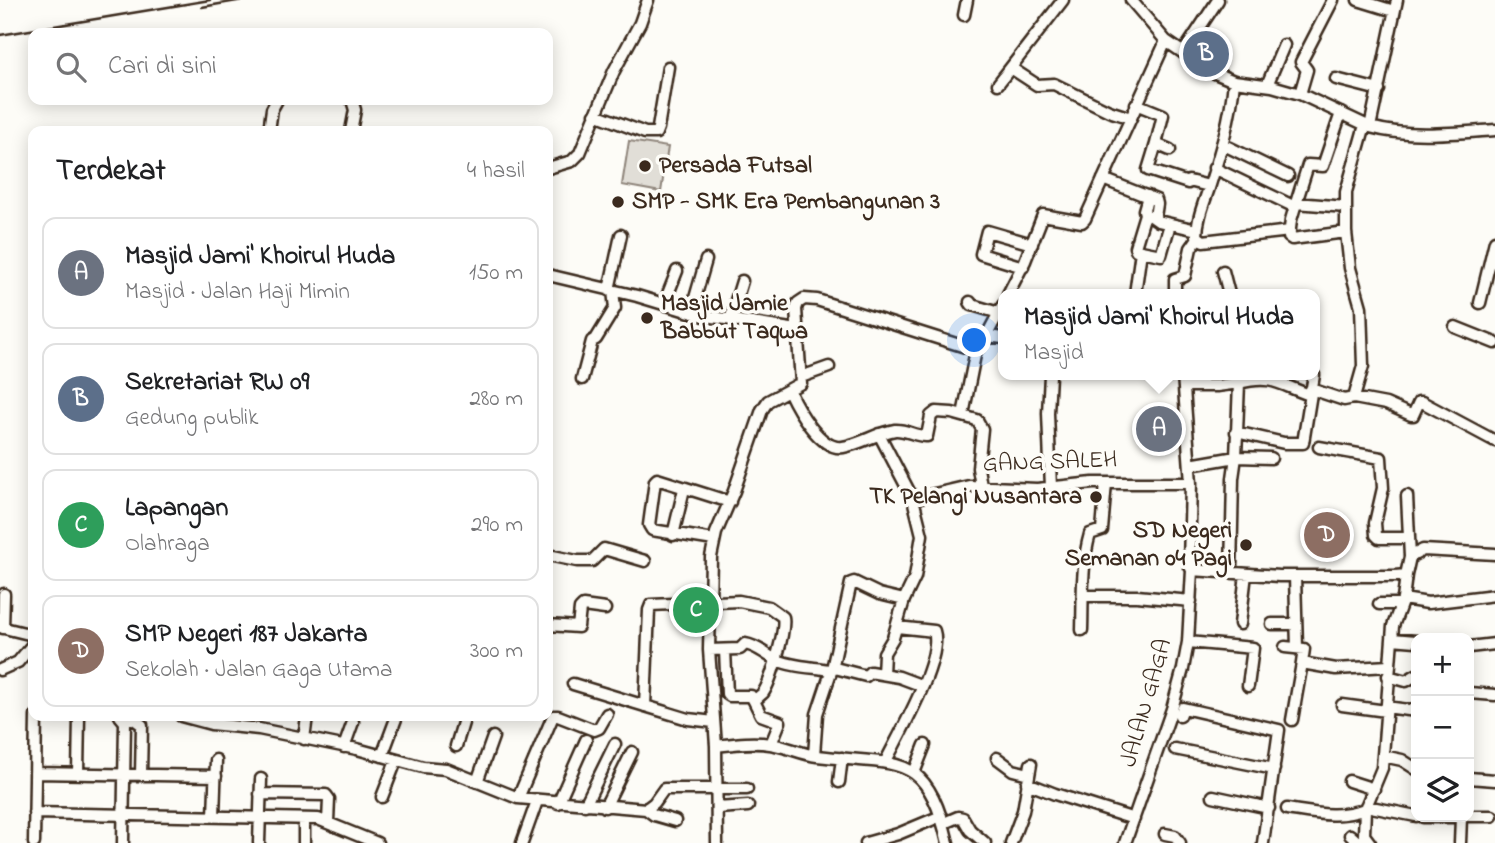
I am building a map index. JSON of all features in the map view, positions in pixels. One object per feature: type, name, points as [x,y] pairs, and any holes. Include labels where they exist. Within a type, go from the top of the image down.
[{"type":"street","points":[[553,166],[577,157],[614,71],[640,23],[648,0]]},
{"type":"street","points":[[964,15],[967,0]]},
{"type":"street","points":[[998,84],[1063,0]]},
{"type":"street","points":[[1131,0],[1166,41],[1210,71],[1234,81],[1268,85],[1300,94],[1367,126],[1413,134],[1495,131]]},
{"type":"street","points":[[1183,53],[1218,0]]},
{"type":"street","points":[[1300,94],[1307,70],[1301,62],[1333,0]]},
{"type":"street","points":[[1358,0],[1394,11]]},
{"type":"street","points":[[1354,398],[1363,366],[1362,307],[1350,268],[1346,232],[1347,186],[1379,90],[1397,0]]},
{"type":"street","points":[[1011,289],[1023,267],[1043,215],[1082,222],[1166,41]]},
{"type":"street","points":[[1268,85],[1284,45]]},
{"type":"street","points":[[596,114],[645,133],[657,132],[668,67]]},
{"type":"street","points":[[1011,68],[1037,85],[1054,84],[1109,111],[1131,118]]},
{"type":"street","points":[[1336,79],[1379,90]]},
{"type":"street","points":[[1175,289],[1175,279],[1185,276],[1191,247],[1198,234],[1232,104],[1234,81]]},
{"type":"street","points":[[1136,104],[1163,116],[1148,170],[1180,182],[1189,181],[1209,186]]},
{"type":"street","points":[[270,126],[274,105]]},
{"type":"street","points":[[352,126],[354,105]]},
{"type":"street","points":[[1341,113],[1322,166],[1308,165],[1289,237],[1292,239],[1346,232]]},
{"type":"street","points":[[1156,144],[1170,150]]},
{"type":"street","points":[[1222,144],[1288,176]]},
{"type":"street","points":[[1214,168],[1296,205],[1346,207]]},
{"type":"street","points":[[1103,179],[1148,196],[1144,210],[1150,216],[1198,234],[1202,241],[1290,231]]},
{"type":"street","points":[[1150,216],[1136,250],[1161,255],[1170,224]]},
{"type":"street","points":[[1023,267],[981,254],[987,230],[1032,244]]},
{"type":"street","points":[[582,379],[592,341],[615,309],[611,290],[621,235]]},
{"type":"street","points":[[1480,303],[1495,241]]},
{"type":"street","points":[[1136,289],[1141,251]]},
{"type":"street","points":[[691,312],[706,260]]},
{"type":"street","points":[[664,304],[677,271]]},
{"type":"street","points":[[1223,271],[1228,289]]},
{"type":"street","points":[[553,276],[691,312],[797,330]]},
{"type":"street","points":[[730,320],[742,281]]},
{"type":"street","points":[[1484,288],[1495,291]]},
{"type":"street","points":[[718,843],[716,746],[709,650],[709,602],[714,540],[764,406],[773,398],[799,386],[801,377],[797,307],[800,301],[807,298],[976,350]]},
{"type":"street","points":[[970,302],[972,305],[998,309]]},
{"type":"street","points":[[963,415],[976,350],[998,315]]},
{"type":"street","points":[[1455,327],[1495,343]]},
{"type":"street","points":[[987,336],[998,337]]},
{"type":"street","points":[[801,377],[829,367]]},
{"type":"street","points":[[1049,380],[1051,488]]},
{"type":"street","name":"JALAN GAGA","points":[[1125,843],[1172,709],[1188,642],[1192,570],[1189,565],[1191,483],[1183,380]]},
{"type":"street","points":[[1184,386],[1217,386],[1247,380]]},
{"type":"street","points":[[1272,380],[1296,390],[1345,400],[1354,398],[1391,406],[1412,415],[1422,402],[1495,440]]},
{"type":"street","points":[[1236,432],[1284,443],[1301,444],[1305,439],[1313,380]]},
{"type":"street","points":[[1231,573],[1239,383]]},
{"type":"street","points":[[789,390],[799,412],[831,446],[846,447],[879,434],[900,430],[925,437],[928,435],[931,416],[936,412],[963,415],[977,420],[981,425],[978,468],[981,486]]},
{"type":"street","points":[[879,434],[913,499],[922,535],[915,577],[904,600],[897,627],[884,653],[883,674]]},
{"type":"street","points":[[1319,447],[1381,458],[1383,488],[1375,521],[1376,535],[1379,538],[1408,538]]},
{"type":"street","points":[[1190,465],[1236,457],[1271,458]]},
{"type":"street","points":[[714,540],[655,531],[650,527],[655,481],[657,479],[730,502]]},
{"type":"street","points":[[1082,630],[1087,544],[1090,534],[1102,530],[1106,483]]},
{"type":"street","name":"GANG SALEH","points":[[913,499],[953,488],[981,486],[1023,489],[1106,483],[1191,483]]},
{"type":"street","points":[[673,534],[684,489]]},
{"type":"street","points":[[1370,843],[1364,835],[1366,807],[1382,768],[1393,626],[1402,601],[1410,557],[1407,496]]},
{"type":"street","points":[[553,556],[592,561],[604,550],[645,561]]},
{"type":"street","points":[[1410,557],[1421,550],[1495,554]]},
{"type":"street","points":[[1192,570],[1295,576],[1406,575]]},
{"type":"street","points":[[1240,624],[1246,574]]},
{"type":"street","points":[[1295,576],[1297,648]]},
{"type":"street","points":[[814,755],[817,714],[832,670],[839,629],[852,582],[879,594],[904,600]]},
{"type":"street","points":[[4,594],[1,628],[28,634]]},
{"type":"street","points":[[1379,604],[1402,601],[1428,603],[1495,595]]},
{"type":"street","points":[[1083,596],[1137,596],[1191,601]]},
{"type":"street","points":[[645,706],[650,607],[709,602],[740,601],[769,607],[783,617],[783,639],[766,687],[754,701]]},
{"type":"street","points":[[553,625],[578,627],[580,609],[583,606],[605,609]]},
{"type":"street","points":[[1272,624],[1296,624]]},
{"type":"street","points":[[886,761],[923,686],[936,639],[935,632],[897,627]]},
{"type":"street","points":[[1392,639],[1411,641]]},
{"type":"street","points":[[1188,642],[1253,648],[1248,686]]},
{"type":"street","points":[[709,650],[741,649],[745,644],[753,645],[774,659],[866,676],[870,672],[883,674],[923,686]]},
{"type":"street","points":[[1474,646],[1495,644]]},
{"type":"street","points":[[1285,648],[1304,649],[1292,720]]},
{"type":"street","points":[[0,670],[18,662],[28,650]]},
{"type":"street","points":[[725,650],[727,694],[750,696],[761,715],[780,722],[771,744]]},
{"type":"street","points":[[1303,663],[1336,669],[1389,671],[1406,681],[1411,678]]},
{"type":"street","points":[[573,684],[688,719],[714,722]]},
{"type":"street","points":[[1474,693],[1495,695]]},
{"type":"street","points":[[1342,705],[1411,711]]},
{"type":"street","points":[[1183,708],[1279,730],[1263,843]]},
{"type":"street","points":[[553,716],[594,730],[599,728],[607,714]]},
{"type":"street","points":[[34,843],[36,721]]},
{"type":"street","points":[[78,774],[79,721]]},
{"type":"street","points":[[122,721],[125,775],[123,843]]},
{"type":"street","points":[[137,721],[142,725],[141,775]]},
{"type":"street","points":[[217,721],[344,747],[396,761],[446,769],[518,798],[646,809],[654,815],[675,821]]},
{"type":"street","points":[[304,739],[306,721]]},
{"type":"street","points":[[382,756],[395,721]]},
{"type":"street","points":[[456,746],[464,721]]},
{"type":"street","points":[[518,798],[551,721]]},
{"type":"street","points":[[344,747],[353,722]]},
{"type":"street","points":[[477,782],[493,737]]},
{"type":"street","points":[[558,803],[586,740]]},
{"type":"street","points":[[716,746],[735,743],[771,744],[814,755],[886,761],[914,773],[927,785],[942,820],[948,843]]},
{"type":"street","points":[[585,805],[615,744]]},
{"type":"street","points":[[914,773],[925,744]]},
{"type":"street","points":[[1175,749],[1274,769]]},
{"type":"street","points":[[605,807],[632,752]]},
{"type":"street","points":[[1383,756],[1402,760],[1411,766]]},
{"type":"street","points":[[839,782],[842,758]]},
{"type":"street","points":[[998,758],[1013,770],[1029,774],[1055,794],[1134,819]]},
{"type":"street","points":[[214,816],[216,760]]},
{"type":"street","points":[[382,797],[396,761]]},
{"type":"street","points":[[34,773],[216,776]]},
{"type":"street","points":[[1011,843],[1023,811],[1029,774]]},
{"type":"street","points":[[1474,778],[1495,780]]},
{"type":"street","points":[[259,843],[261,779]]},
{"type":"street","points":[[1349,781],[1374,789]]},
{"type":"street","points":[[646,809],[664,789],[747,789]]},
{"type":"street","points":[[260,794],[326,795],[329,799],[328,822]]},
{"type":"street","points":[[1213,796],[1269,808]]},
{"type":"street","points":[[522,843],[537,801]]},
{"type":"street","points":[[717,808],[748,806]]},
{"type":"street","points":[[1287,809],[1333,816],[1348,815],[1366,807],[1411,815]]},
{"type":"street","points":[[34,813],[318,819],[377,843]]},
{"type":"street","points":[[1474,817],[1492,816]]},
{"type":"street","points":[[866,843],[958,817],[963,818],[970,830],[985,843]]},
{"type":"street","points":[[304,819],[304,843]]},
{"type":"street","points":[[1460,843],[1464,822]]},
{"type":"street","points":[[348,831],[348,843]]},
{"type":"street","points":[[1165,834],[1175,836],[1180,843]]},
{"type":"street","points":[[1350,835],[1359,843]]},
{"type":"shaded area","name":"Persada Futsal","points":[[629,141],[668,147],[661,192],[622,185]]},
{"type":"railway","points":[[42,28],[210,0]]},
{"type":"railway","points":[[202,7],[243,0]]},
{"type":"railway","points":[[0,35],[28,30]]},
{"type":"place","name":"Sekretariat RW 09","points":[[1206,54]]},
{"type":"place","name":"Persada Futsal","points":[[645,166]]},
{"type":"place","name":"SMP - SMK Era Pembangunan 3","points":[[618,202]]},
{"type":"place","name":"Masjid Jamie Babbut Taqwa","points":[[647,318]]},
{"type":"place","name":"Masjid Jami' Khoirul Huda","points":[[1159,429]]},
{"type":"place","name":"TK Pelangi Nusantara","points":[[1096,497]]},
{"type":"place","name":"SMP Negeri 187 Jakarta","points":[[1327,535]]},
{"type":"place","name":"SD Negeri Semanan 04 Pagi","points":[[1246,545]]},
{"type":"place","name":"Lapangan","points":[[696,610]]}]
